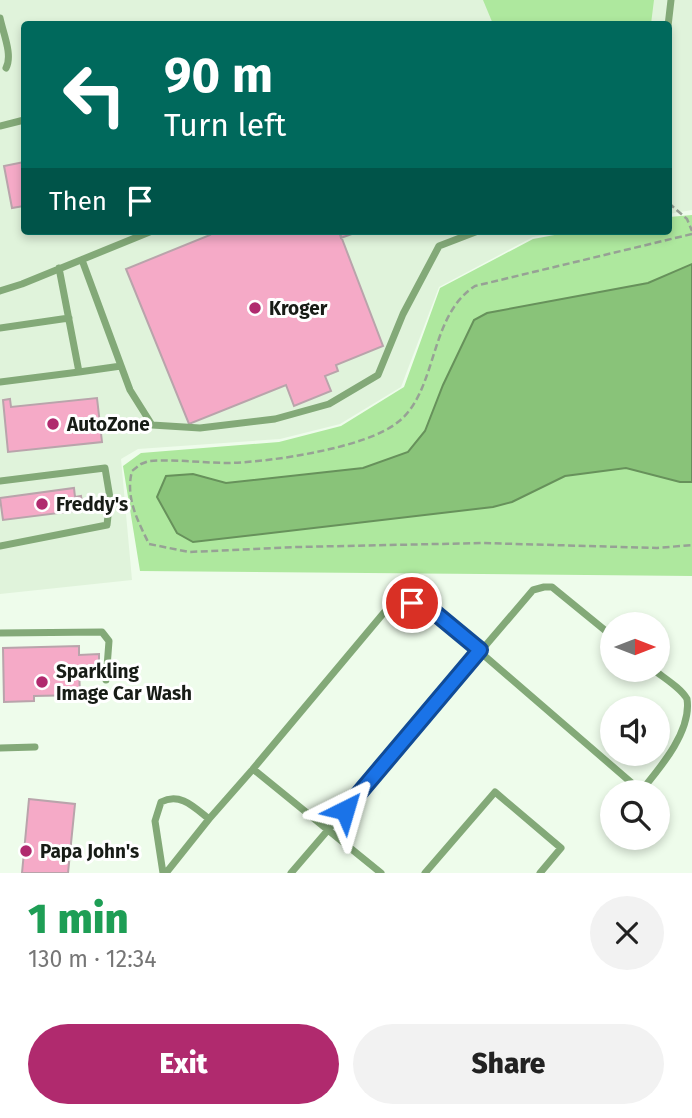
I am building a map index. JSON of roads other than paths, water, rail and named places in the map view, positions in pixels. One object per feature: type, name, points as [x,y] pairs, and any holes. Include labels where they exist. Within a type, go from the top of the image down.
[{"type":"lane","points":[[669,21],[671,0]]},
{"type":"lane","points":[[0,18],[9,58],[6,68]]},
{"type":"lane","points":[[0,126],[21,121]]},
{"type":"lane","points":[[0,291],[142,235]]},
{"type":"lane","points":[[82,260],[130,390],[152,425],[200,428],[275,419],[329,404],[378,375],[403,314],[439,246],[468,235]]},
{"type":"lane","points":[[59,268],[79,372]]},
{"type":"lane","points":[[0,328],[69,318]]},
{"type":"lane","points":[[0,382],[121,366]]},
{"type":"lane","points":[[0,481],[105,468],[110,498],[107,525],[0,546]]},
{"type":"lane","points":[[291,873],[533,590],[544,586],[552,587],[600,626]]},
{"type":"lane","points":[[164,873],[387,609],[412,603],[428,607],[641,791],[687,737],[691,725],[692,712],[685,695],[669,682]]},
{"type":"lane","points":[[0,633],[102,632],[109,641],[106,680]]},
{"type":"lane","points":[[0,748],[35,747]]},
{"type":"lane","points":[[253,769],[381,873]]},
{"type":"lane","points":[[425,873],[495,792],[561,848],[540,873]]},
{"type":"lane","points":[[164,873],[155,821],[161,802],[170,797],[183,799],[209,819]]},
{"type":"place","name":"Kroger","points":[[255,308]]},
{"type":"place","name":"AutoZone","points":[[53,424]]},
{"type":"place","name":"Freddy's","points":[[42,504]]},
{"type":"place","name":"Sparkling Image Car Wash","points":[[42,682]]},
{"type":"place","name":"Papa John's","points":[[26,851]]}]
